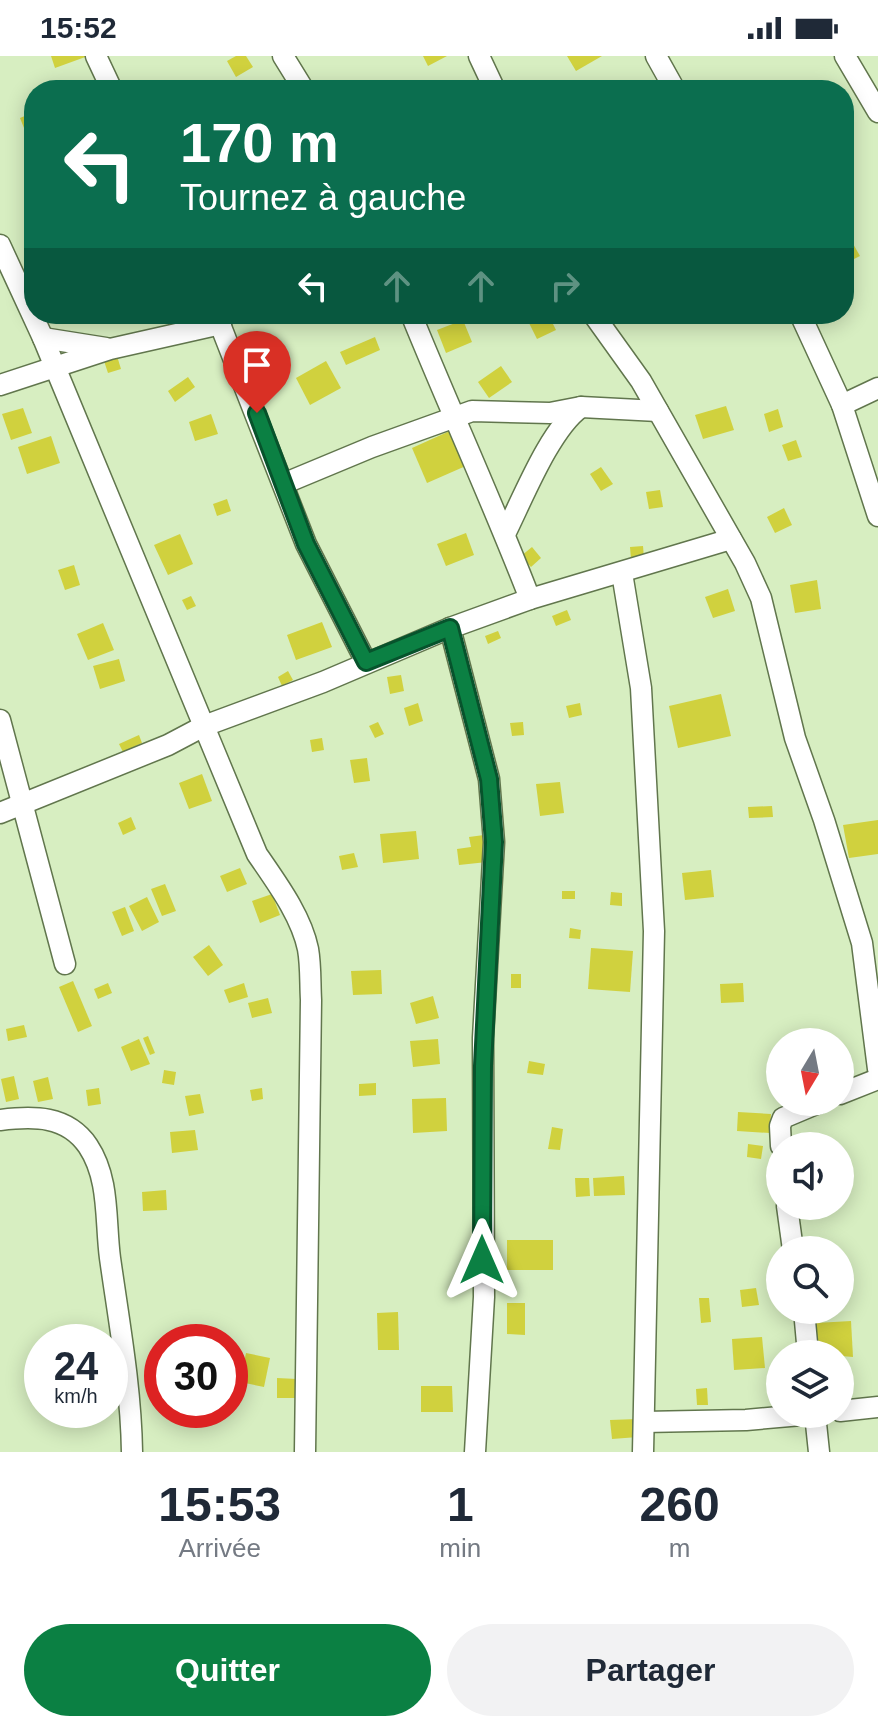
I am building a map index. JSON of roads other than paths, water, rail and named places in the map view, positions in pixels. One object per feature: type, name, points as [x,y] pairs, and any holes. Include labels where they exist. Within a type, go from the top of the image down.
[{"type":"street","points":[[96,56],[107,80]]},
{"type":"street","points":[[283,56],[298,80]]},
{"type":"street","points":[[479,56],[490,80]]},
{"type":"street","points":[[656,56],[669,80]]},
{"type":"street","points":[[845,56],[878,112]]},
{"type":"street","points":[[0,245],[24,297]]},
{"type":"street","points":[[37,324],[257,854],[279,887],[308,948],[311,1000],[305,1452]]},
{"type":"street","points":[[0,385],[54,366],[200,324]]},
{"type":"street","points":[[220,324],[318,570],[366,662]]},
{"type":"street","points":[[415,324],[453,417],[476,463],[530,599]]},
{"type":"street","points":[[600,324],[641,381],[745,563],[761,598],[795,738],[862,943],[878,1069]]},
{"type":"street","points":[[805,324],[842,405],[878,516]]},
{"type":"street","points":[[43,338],[110,349]]},
{"type":"street","points":[[842,405],[878,388]]},
{"type":"street","points":[[505,534],[548,450],[569,415],[581,407]]},
{"type":"street","points":[[283,484],[372,447],[472,411],[550,413],[581,407],[658,411]]},
{"type":"street","points":[[0,813],[168,745],[204,726],[323,682],[450,628],[530,599],[731,539]]},
{"type":"street","points":[[622,573],[642,702],[654,931],[643,1452]]},
{"type":"street","points":[[450,628],[489,779],[494,842],[483,1038],[484,1297],[475,1452]]},
{"type":"street","points":[[0,720],[65,964]]},
{"type":"street","points":[[854,1088],[878,1079]]},
{"type":"street","points":[[0,1120],[44,1117],[66,1125],[87,1144],[99,1167],[105,1190],[106,1232],[131,1417],[132,1452]]},
{"type":"street","points":[[854,1410],[878,1407]]},
{"type":"street","points":[[644,1422],[766,1418]]},
{"type":"street","points":[[816,1428],[819,1452]]}]
